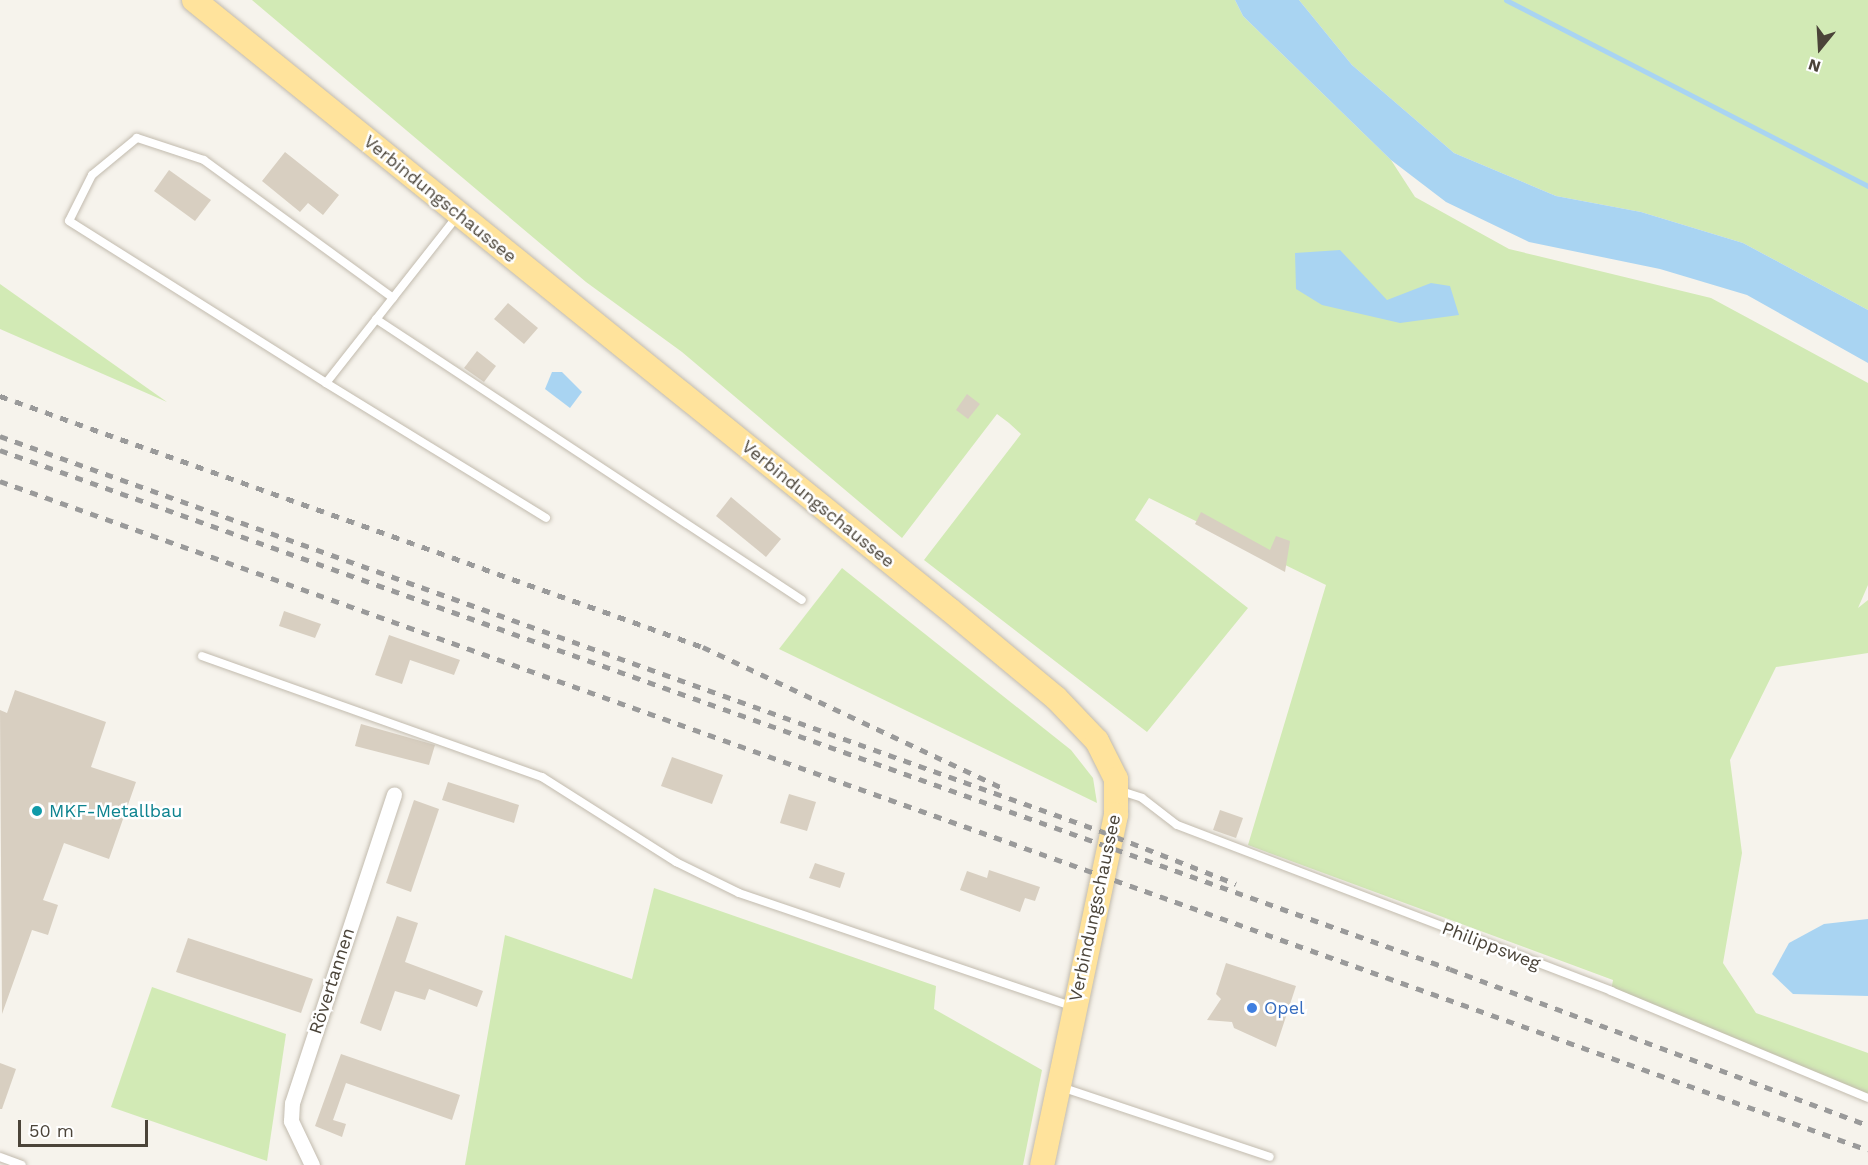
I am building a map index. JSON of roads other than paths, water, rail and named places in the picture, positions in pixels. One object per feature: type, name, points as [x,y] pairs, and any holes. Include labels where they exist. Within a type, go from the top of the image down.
[{"type":"main road","name":"Verbindungschaussee","points":[[194,0],[1056,698],[1097,741],[1109,760],[1116,790],[1113,835],[1074,1007],[1042,1165]]},
{"type":"street","name":"Rövertannen","points":[[312,1165],[291,1121],[292,1103],[394,795]]},
{"type":"lane","points":[[393,298],[204,160],[138,138],[92,175],[69,221],[546,518]]},
{"type":"lane","points":[[326,383],[459,214]]},
{"type":"lane","points":[[376,319],[802,600]]},
{"type":"lane","points":[[202,656],[542,777],[676,862],[739,893],[1074,1007]]},
{"type":"lane","name":"Philippsweg","points":[[1116,790],[1142,798],[1177,825],[1611,991],[1868,1098]]},
{"type":"lane","points":[[1058,1085],[1270,1157]]},
{"type":"lane","points":[[0,1157],[22,1165]]},
{"type":"water","points":[[1235,0],[1299,0],[1352,65],[1454,153],[1556,196],[1641,212],[1743,243],[1868,310],[1868,363],[1747,295],[1660,269],[1529,242],[1446,202],[1391,160],[1243,16]]},
{"type":"water","points":[[1340,250],[1387,300],[1431,283],[1450,286],[1459,315],[1400,323],[1322,305],[1296,289],[1295,253]]},
{"type":"water","points":[[552,372],[562,372],[582,392],[570,408],[545,389]]},
{"type":"water","points":[[1868,919],[1868,996],[1793,994],[1772,974],[1789,943],[1824,924]]},
{"type":"waterway","points":[[1506,0],[1868,186]]},
{"type":"railway","points":[[0,396],[703,647],[1005,789]]},
{"type":"railway","points":[[0,436],[1101,831],[1236,884]]},
{"type":"railway","points":[[0,450],[1450,969],[1868,1125]]},
{"type":"railway","points":[[0,481],[1868,1150]]},
{"type":"place","name":"MKF-Metallbau","points":[[37,811]]},
{"type":"place","name":"Opel","points":[[1252,1008]]}]
